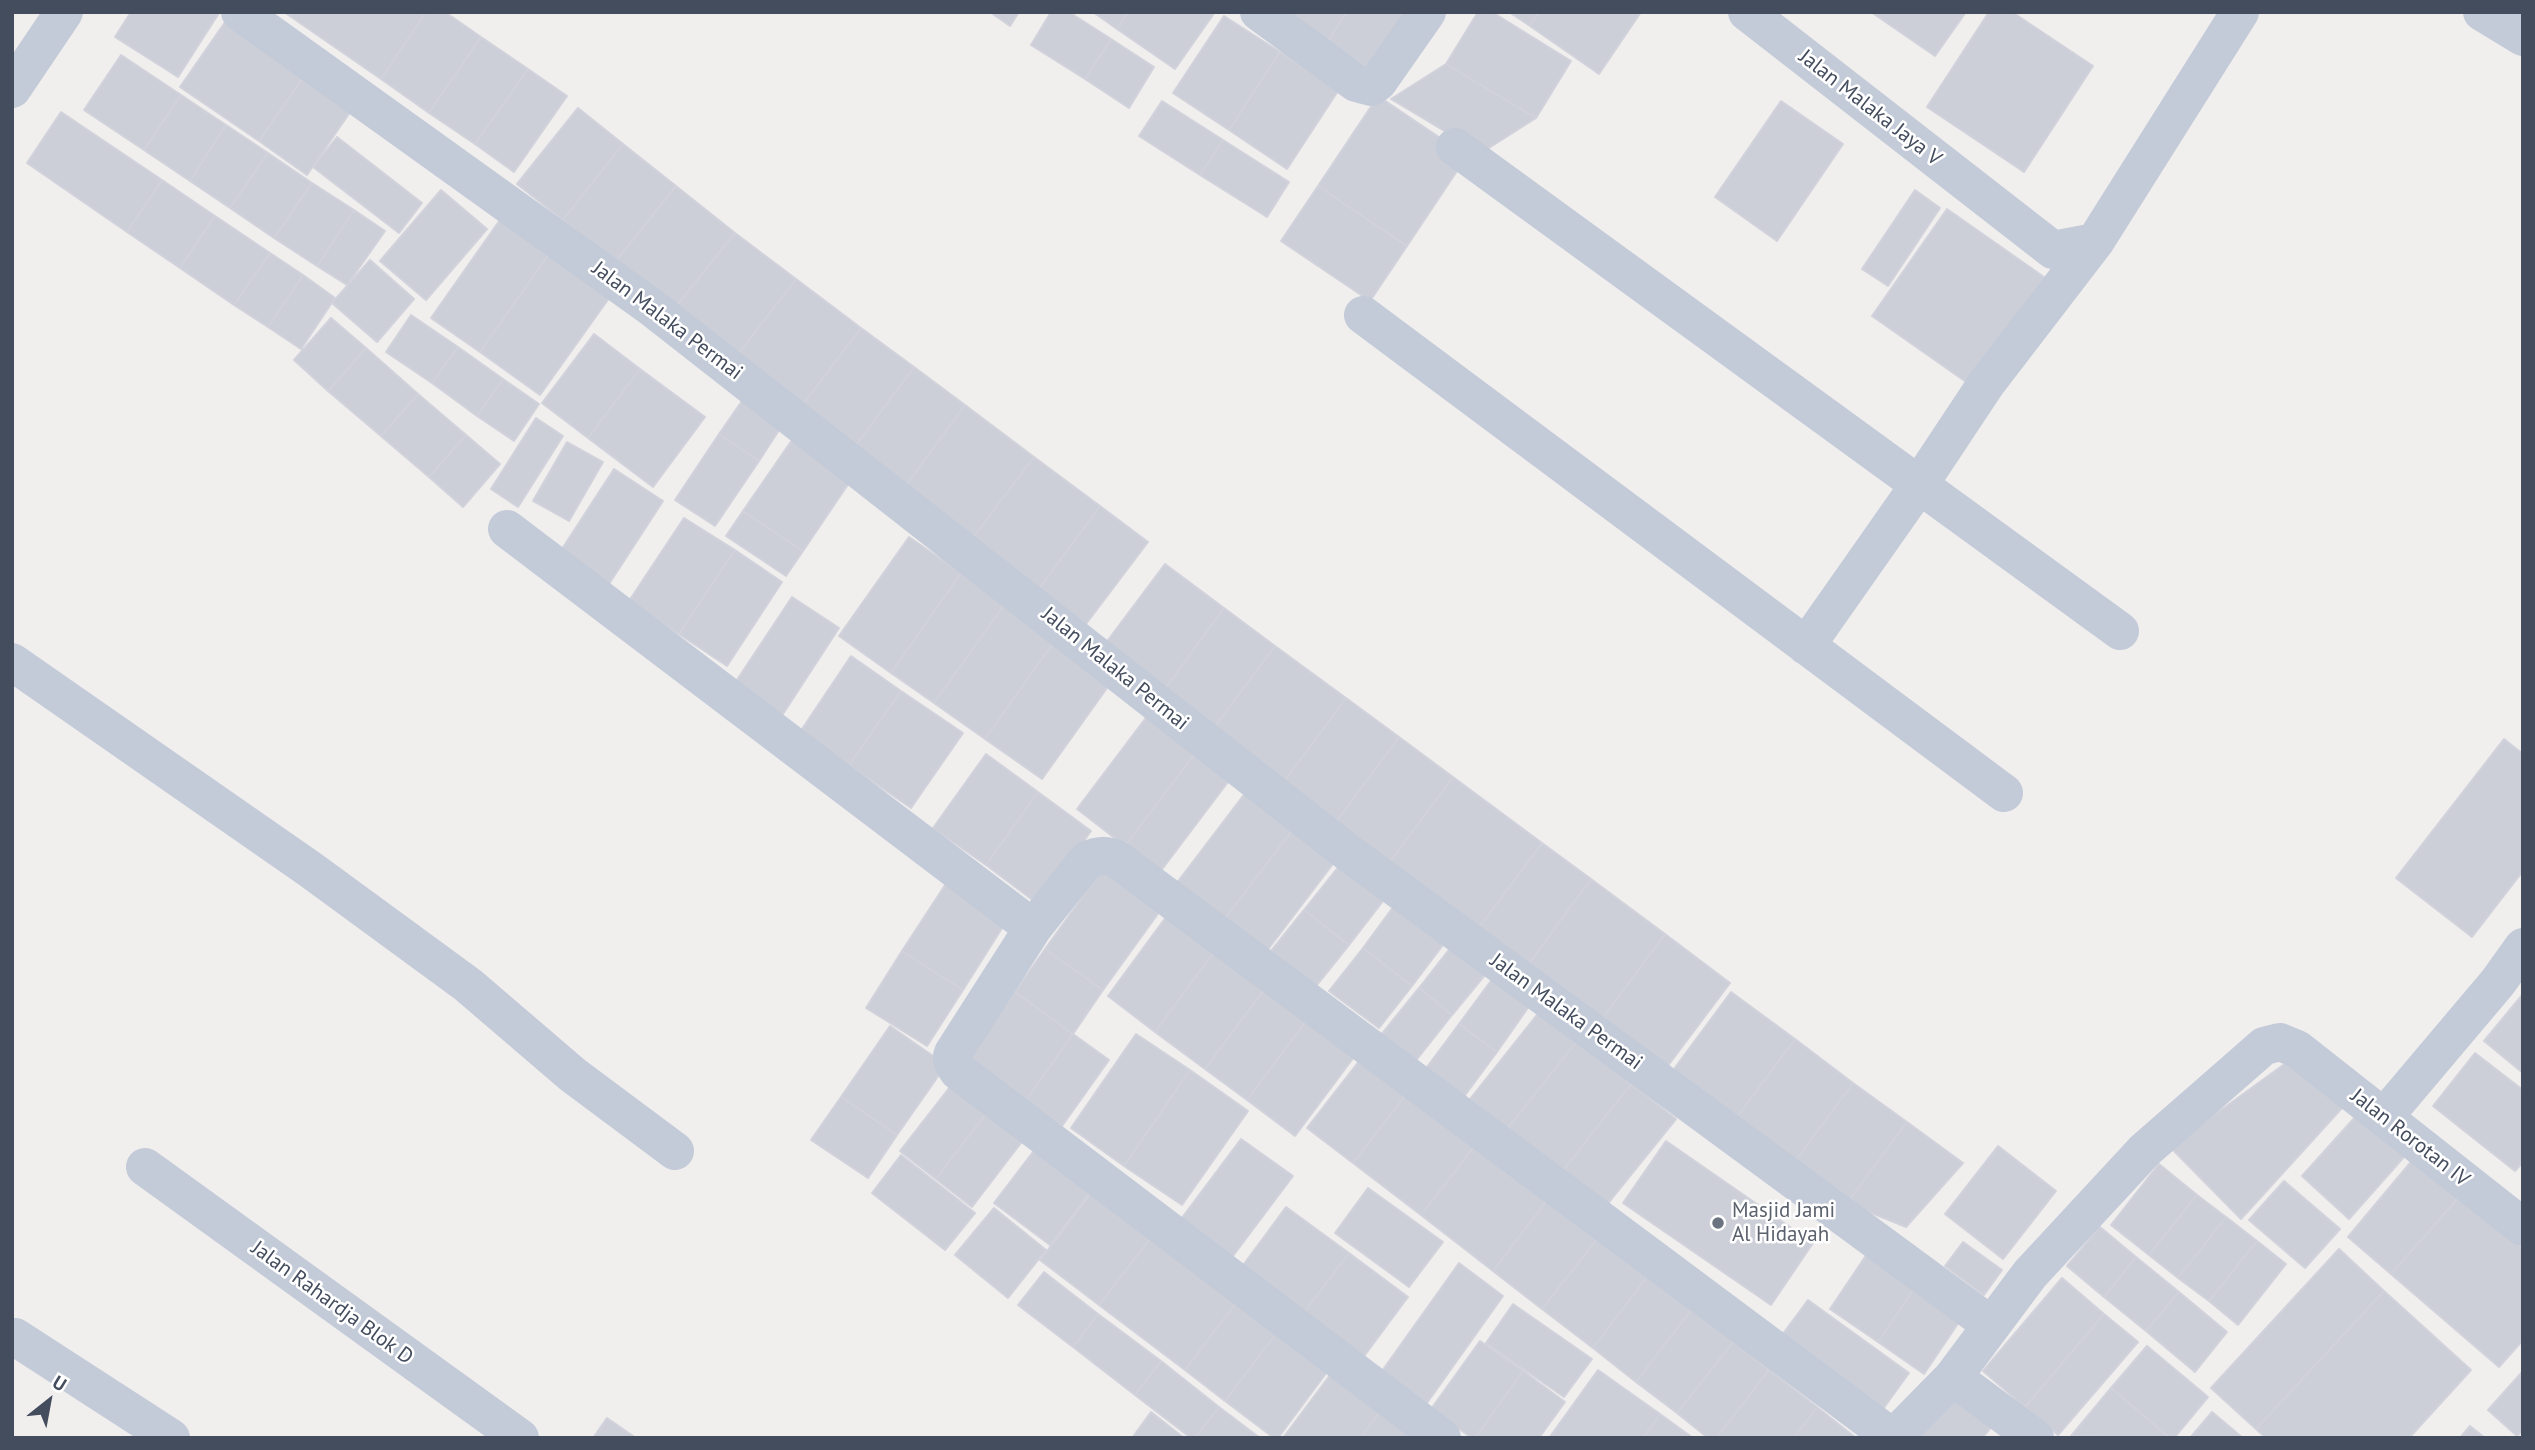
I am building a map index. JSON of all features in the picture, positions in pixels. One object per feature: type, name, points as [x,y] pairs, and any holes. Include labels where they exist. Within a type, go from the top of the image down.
[{"type":"street","points":[[12,89],[64,12]]},
{"type":"street","name":"Jalan Malaka Permai","points":[[240,12],[651,307],[1346,851],[1992,1325]]},
{"type":"street","points":[[1259,12],[1356,83],[1371,87],[1378,82],[1427,12]]},
{"type":"street","name":"Jalan Malaka Jaya V","points":[[1747,12],[2053,250],[2095,242]]},
{"type":"street","points":[[2482,12],[2523,37]]},
{"type":"street","points":[[1806,646],[1986,384],[2095,242],[2227,17]]},
{"type":"street","points":[[1455,147],[2119,631]]},
{"type":"street","points":[[1363,314],[2004,793]]},
{"type":"street","points":[[507,530],[1033,928]]},
{"type":"street","points":[[12,662],[311,870],[468,985],[573,1074],[675,1151]]},
{"type":"street","points":[[1442,1438],[958,1071],[951,1057],[953,1053],[1033,928],[1087,860],[1098,855],[1118,860],[1893,1438],[1953,1377],[1992,1325]]},
{"type":"street","points":[[2384,1117],[2498,982],[2523,947]]},
{"type":"street","name":"Jalan Rorotan IV","points":[[1992,1325],[2030,1274],[2145,1150],[2264,1046],[2280,1042],[2297,1049],[2523,1227]]},
{"type":"street","name":"Jalan Rahardja Blok D","points":[[145,1167],[520,1438]]},
{"type":"street","points":[[15,1336],[172,1438]]},
{"type":"street","points":[[1953,1377],[2035,1438]]},
{"type":"building","points":[[131,12],[219,13],[178,77],[115,37]]},
{"type":"building","points":[[284,12],[426,12],[381,79]]},
{"type":"building","points":[[426,12],[445,12],[481,37],[429,113],[381,79]]},
{"type":"building","points":[[990,12],[1019,12],[1010,26]]},
{"type":"building","points":[[1051,12],[1069,12],[1111,39],[1085,79],[1031,45]]},
{"type":"building","points":[[1093,12],[1128,12],[1117,29]]},
{"type":"building","points":[[1128,12],[1215,12],[1175,69],[1117,29]]},
{"type":"building","points":[[1290,12],[1347,12],[1328,41]]},
{"type":"building","points":[[1347,12],[1408,12],[1371,69],[1328,41]]},
{"type":"building","points":[[1478,12],[1492,12],[1571,61],[1536,118],[1446,64]]},
{"type":"building","points":[[1509,12],[1539,12],[1530,26]]},
{"type":"building","points":[[1539,12],[1641,12],[1599,74],[1530,26]]},
{"type":"building","points":[[1871,12],[1966,12],[1935,56]]},
{"type":"building","points":[[1989,12],[2012,12],[2093,66],[2024,172],[1927,107]]},
{"type":"building","points":[[230,15],[309,69],[259,141],[180,87]]},
{"type":"building","points":[[1224,16],[1280,52],[1229,130],[1173,93]]},
{"type":"building","points":[[481,37],[528,69],[475,144],[429,113]]},
{"type":"building","points":[[1111,39],[1154,67],[1129,108],[1085,79]]},
{"type":"building","points":[[1280,52],[1338,91],[1287,169],[1229,130]]},
{"type":"building","points":[[121,55],[181,95],[144,150],[84,110]]},
{"type":"building","points":[[1446,64],[1536,118],[1481,153],[1391,99]]},
{"type":"building","points":[[309,69],[357,102],[307,175],[259,141]]},
{"type":"building","points":[[528,69],[567,96],[514,172],[475,144]]},
{"type":"building","points":[[181,95],[226,125],[190,181],[144,150]]},
{"type":"building","points":[[1378,96],[1467,156],[1407,246],[1318,186]]},
{"type":"building","points":[[1162,101],[1223,140],[1200,175],[1139,136]]},
{"type":"building","points":[[1781,101],[1843,144],[1777,241],[1715,197]]},
{"type":"building","points":[[578,108],[623,144],[563,220],[517,184]]},
{"type":"building","points":[[61,112],[162,180],[127,232],[27,163]]},
{"type":"building","points":[[226,125],[268,153],[230,208],[190,181]]},
{"type":"building","points":[[337,137],[422,203],[399,233],[313,167]]},
{"type":"building","points":[[1223,140],[1289,182],[1267,217],[1200,175]]},
{"type":"building","points":[[623,144],[676,186],[615,262],[563,220]]},
{"type":"building","points":[[268,153],[312,183],[274,238],[230,208]]},
{"type":"building","points":[[162,180],[215,216],[180,268],[127,232]]},
{"type":"building","points":[[312,183],[354,210],[317,266],[274,238]]},
{"type":"building","points":[[676,186],[735,233],[674,309],[615,262]]},
{"type":"building","points":[[1318,186],[1407,246],[1370,301],[1281,241]]},
{"type":"building","points":[[441,190],[487,229],[426,300],[380,261]]},
{"type":"building","points":[[1915,190],[1940,208],[1888,286],[1862,269]]},
{"type":"building","points":[[1947,209],[2044,277],[1969,384],[1872,316]]},
{"type":"building","points":[[354,210],[385,231],[347,285],[317,266]]},
{"type":"building","points":[[215,216],[270,253],[234,305],[180,268]]},
{"type":"building","points":[[502,217],[551,251],[480,352],[431,318]]},
{"type":"building","points":[[735,233],[796,279],[736,357],[674,309]]},
{"type":"building","points":[[551,251],[612,294],[540,395],[480,352]]},
{"type":"building","points":[[270,253],[303,275],[268,327],[234,305]]},
{"type":"building","points":[[370,260],[414,299],[377,342],[332,303]]},
{"type":"building","points":[[303,275],[335,298],[301,349],[268,327]]},
{"type":"building","points":[[796,279],[861,328],[801,407],[736,357]]},
{"type":"building","points":[[411,315],[458,347],[432,383],[386,352]]},
{"type":"building","points":[[331,318],[366,348],[328,391],[294,360]]},
{"type":"building","points":[[861,328],[914,367],[853,449],[801,407]]},
{"type":"building","points":[[594,334],[640,369],[588,438],[542,403]]},
{"type":"building","points":[[458,347],[503,379],[477,416],[432,383]]},
{"type":"building","points":[[366,348],[418,394],[381,436],[328,391]]},
{"type":"building","points":[[914,367],[965,405],[904,488],[853,449]]},
{"type":"building","points":[[640,369],[705,417],[653,487],[588,438]]},
{"type":"building","points":[[503,379],[539,404],[514,441],[477,416]]},
{"type":"building","points":[[418,394],[466,435],[429,477],[381,436]]},
{"type":"building","points":[[744,398],[783,424],[759,461],[719,434]]},
{"type":"building","points":[[965,405],[1034,457],[972,539],[904,488]]},
{"type":"building","points":[[536,418],[563,436],[518,507],[491,489]]},
{"type":"building","points":[[719,434],[759,461],[715,526],[675,500]]},
{"type":"building","points":[[466,435],[500,464],[463,507],[429,477]]},
{"type":"building","points":[[792,440],[851,480],[803,551],[743,511]]},
{"type":"building","points":[[567,442],[603,462],[569,521],[533,501]]},
{"type":"building","points":[[1034,457],[1100,506],[1039,589],[972,539]]},
{"type":"building","points":[[614,469],[663,501],[609,584],[560,552]]},
{"type":"building","points":[[1100,506],[1148,542],[1086,624],[1039,589]]},
{"type":"building","points":[[743,511],[803,551],[786,576],[726,536]]},
{"type":"building","points":[[684,518],[735,550],[679,634],[629,601]]},
{"type":"building","points":[[909,537],[961,573],[891,673],[839,636]]},
{"type":"building","points":[[735,550],[782,582],[727,666],[679,634]]},
{"type":"building","points":[[1165,564],[1224,608],[1159,697],[1099,652]]},
{"type":"building","points":[[961,573],[1005,604],[934,703],[891,673]]},
{"type":"building","points":[[792,597],[839,628],[781,717],[733,686]]},
{"type":"building","points":[[1005,604],[1055,640],[985,739],[934,703]]},
{"type":"building","points":[[1224,608],[1275,646],[1209,734],[1159,697]]},
{"type":"building","points":[[1055,640],[1112,681],[1042,779],[985,739]]},
{"type":"building","points":[[1275,646],[1346,698],[1280,787],[1209,734]]},
{"type":"building","points":[[851,656],[901,691],[849,765],[800,732]]},
{"type":"building","points":[[901,691],[963,733],[911,808],[849,765]]},
{"type":"building","points":[[1346,698],[1399,737],[1333,826],[1280,787]]},
{"type":"building","points":[[1148,715],[1196,752],[1125,846],[1077,809]]},
{"type":"building","points":[[1399,737],[1453,777],[1387,866],[1333,826]]},
{"type":"building","points":[[2504,739],[2523,754],[2523,871],[2472,937],[2396,878]]},
{"type":"building","points":[[1196,752],[1231,778],[1160,872],[1125,846]]},
{"type":"building","points":[[986,754],[1038,792],[986,865],[933,828]]},
{"type":"building","points":[[1453,777],[1542,843],[1476,932],[1387,866]]},
{"type":"building","points":[[1249,788],[1297,824],[1224,920],[1176,884]]},
{"type":"building","points":[[1038,792],[1091,831],[1038,904],[986,865]]},
{"type":"building","points":[[1297,824],[1339,856],[1266,952],[1224,920]]},
{"type":"building","points":[[1542,843],[1591,879],[1525,969],[1476,932]]},
{"type":"building","points":[[1343,861],[1387,896],[1349,945],[1304,910]]},
{"type":"building","points":[[1102,870],[1160,911],[1103,990],[1045,949]]},
{"type":"building","points":[[949,879],[1009,917],[963,990],[902,951]]},
{"type":"building","points":[[1591,879],[1665,934],[1599,1023],[1525,969]]},
{"type":"building","points":[[1399,899],[1449,937],[1412,986],[1363,948]]},
{"type":"building","points":[[1304,910],[1349,945],[1316,986],[1271,951]]},
{"type":"building","points":[[1166,917],[1214,952],[1155,1032],[1108,996]]},
{"type":"building","points":[[1665,934],[1730,983],[1664,1071],[1599,1023]]},
{"type":"building","points":[[1451,947],[1485,975],[1452,1015],[1419,988]]},
{"type":"building","points":[[1363,948],[1412,986],[1379,1028],[1329,991]]},
{"type":"building","points":[[1045,949],[1103,990],[1073,1034],[1015,992]]},
{"type":"building","points":[[902,951],[963,990],[927,1046],[866,1008]]},
{"type":"building","points":[[1214,952],[1264,990],[1205,1069],[1155,1032]]},
{"type":"building","points":[[1493,978],[1530,1005],[1497,1052],[1459,1024]]},
{"type":"building","points":[[1419,988],[1452,1015],[1414,1063],[1381,1035]]},
{"type":"building","points":[[1264,990],[1306,1021],[1247,1100],[1205,1069]]},
{"type":"building","points":[[1015,992],[1073,1034],[1026,1100],[967,1059]]},
{"type":"building","points":[[1731,992],[1795,1039],[1735,1120],[1671,1073]]},
{"type":"building","points":[[2523,994],[2523,1073],[2484,1041]]},
{"type":"building","points":[[1540,1011],[1577,1041],[1507,1129],[1470,1099]]},
{"type":"building","points":[[1306,1021],[1354,1057],[1295,1136],[1247,1100]]},
{"type":"building","points":[[1459,1024],[1497,1052],[1463,1098],[1424,1071]]},
{"type":"building","points":[[890,1026],[946,1065],[897,1135],[841,1097]]},
{"type":"building","points":[[1073,1034],[1109,1060],[1062,1126],[1026,1100]]},
{"type":"building","points":[[1136,1034],[1190,1070],[1124,1166],[1071,1128]]},
{"type":"building","points":[[1795,1039],[1853,1083],[1793,1164],[1735,1120]]},
{"type":"building","points":[[1577,1041],[1631,1084],[1561,1173],[1507,1129]]},
{"type":"building","points":[[2475,1053],[2523,1090],[2523,1162],[2515,1171],[2433,1106]]},
{"type":"building","points":[[1363,1056],[1408,1092],[1353,1163],[1307,1128]]},
{"type":"building","points":[[2290,1060],[2342,1108],[2241,1219],[2170,1147]]},
{"type":"building","points":[[1190,1070],[1248,1111],[1182,1205],[1124,1166]]},
{"type":"building","points":[[953,1083],[988,1111],[936,1179],[900,1151]]},
{"type":"building","points":[[1853,1083],[1907,1122],[1847,1203],[1793,1164]]},
{"type":"building","points":[[1631,1084],[1676,1119],[1605,1207],[1561,1173]]},
{"type":"building","points":[[1408,1092],[1476,1144],[1421,1215],[1353,1163]]},
{"type":"building","points":[[841,1097],[897,1135],[868,1178],[811,1140]]},
{"type":"building","points":[[988,1111],[1024,1139],[972,1207],[936,1179]]},
{"type":"building","points":[[2357,1115],[2404,1157],[2349,1219],[2302,1176]]},
{"type":"building","points":[[1907,1122],[1963,1163],[1906,1227],[1847,1203]]},
{"type":"building","points":[[1241,1139],[1293,1176],[1233,1256],[1181,1219]]},
{"type":"building","name":"Masjid Jami Al Hidayah","points":[[1666,1141],[1813,1243],[1771,1305],[1623,1203]]},
{"type":"building","points":[[1476,1144],[1548,1199],[1493,1271],[1421,1215]]},
{"type":"building","points":[[1998,1146],[2056,1191],[2003,1259],[1945,1214]]},
{"type":"building","points":[[1036,1148],[1092,1190],[1050,1245],[994,1203]]},
{"type":"building","points":[[901,1155],[975,1213],[945,1250],[872,1193]]},
{"type":"building","points":[[2415,1157],[2460,1196],[2391,1274],[2348,1237]]},
{"type":"building","points":[[2159,1164],[2197,1195],[2149,1255],[2111,1225]]},
{"type":"building","points":[[2284,1181],[2340,1229],[2305,1268],[2249,1220]]},
{"type":"building","points":[[1097,1186],[1157,1230],[1099,1305],[1040,1260]]},
{"type":"building","points":[[1368,1188],[1443,1242],[1409,1287],[1335,1233]]},
{"type":"building","points":[[2197,1195],[2226,1217],[2178,1278],[2149,1255]]},
{"type":"building","points":[[2460,1196],[2523,1249],[2523,1340],[2499,1367],[2391,1274]]},
{"type":"building","points":[[1548,1199],[1598,1238],[1542,1309],[1493,1271]]},
{"type":"building","points":[[1286,1207],[1349,1253],[1302,1315],[1241,1268]]},
{"type":"building","points":[[994,1208],[1046,1250],[1008,1298],[955,1255]]},
{"type":"building","points":[[2226,1217],[2257,1241],[2209,1301],[2178,1278]]},
{"type":"building","points":[[2100,1227],[2136,1257],[2104,1297],[2067,1266]]},
{"type":"building","points":[[1157,1230],[1242,1295],[1185,1370],[1099,1305]]},
{"type":"building","points":[[1598,1238],[1647,1277],[1593,1348],[1542,1309]]},
{"type":"building","points":[[2257,1241],[2286,1264],[2238,1325],[2209,1301]]},
{"type":"building","points":[[1963,1242],[2002,1270],[1984,1295],[1945,1266]]},
{"type":"building","points":[[2339,1249],[2384,1291],[2256,1429],[2211,1388]]},
{"type":"building","points":[[1349,1253],[1408,1297],[1362,1359],[1302,1315]]},
{"type":"building","points":[[1867,1254],[1915,1287],[1878,1342],[1830,1309]]},
{"type":"building","points":[[2136,1257],[2179,1292],[2146,1331],[2104,1297]]},
{"type":"building","points":[[1459,1263],[1503,1296],[1427,1403],[1382,1371]]},
{"type":"building","points":[[1044,1272],[1098,1314],[1073,1347],[1018,1305]]},
{"type":"building","points":[[1647,1277],[1691,1310],[1636,1382],[1593,1348]]},
{"type":"building","points":[[2062,1278],[2104,1314],[2025,1407],[1983,1371]]},
{"type":"building","points":[[1915,1287],[1961,1319],[1924,1374],[1878,1342]]},
{"type":"building","points":[[2384,1291],[2471,1370],[2409,1438],[2266,1438],[2256,1429]]},
{"type":"building","points":[[2179,1292],[2227,1332],[2195,1372],[2146,1331]]},
{"type":"building","points":[[1242,1295],[1282,1326],[1225,1401],[1185,1370]]},
{"type":"building","points":[[1808,1300],[1909,1373],[1878,1416],[1776,1343]]},
{"type":"building","points":[[1513,1304],[1592,1359],[1564,1397],[1486,1343]]},
{"type":"building","points":[[1691,1310],[1733,1342],[1677,1413],[1636,1382]]},
{"type":"building","points":[[1098,1314],[1161,1361],[1135,1395],[1073,1347]]},
{"type":"building","points":[[2104,1314],[2138,1342],[2058,1435],[2025,1407]]},
{"type":"building","points":[[1282,1326],[1336,1367],[1283,1438],[1274,1438],[1225,1401]]},
{"type":"building","points":[[1480,1341],[1523,1371],[1475,1438],[1472,1438],[1431,1409]]},
{"type":"building","points":[[1733,1342],[1769,1370],[1716,1438],[1708,1438],[1677,1413]]},
{"type":"building","points":[[2147,1346],[2208,1397],[2174,1438],[2170,1438],[2111,1388]]},
{"type":"building","points":[[1161,1361],[1219,1407],[1195,1438],[1191,1438],[1135,1395]]},
{"type":"building","points":[[1598,1370],[1660,1414],[1643,1438],[1549,1438]]},
{"type":"building","points":[[1769,1370],[1817,1407],[1794,1438],[1716,1438]]},
{"type":"building","points":[[1523,1371],[1565,1402],[1539,1438],[1475,1438]]},
{"type":"building","points":[[2523,1371],[2523,1430],[2517,1436],[2488,1410]]},
{"type":"building","points":[[1327,1372],[1380,1412],[1360,1438],[1278,1438]]},
{"type":"building","points":[[2111,1388],[2170,1438],[2071,1436]]},
{"type":"building","points":[[1953,1394],[1992,1426],[1982,1438],[1918,1438]]},
{"type":"building","points":[[1219,1407],[1260,1438],[1195,1438]]},
{"type":"building","points":[[1817,1407],[1856,1438],[1794,1438]]},
{"type":"building","points":[[1151,1412],[1184,1438],[1132,1438]]},
{"type":"building","points":[[1380,1412],[1410,1434],[1408,1438],[1360,1438]]},
{"type":"building","points":[[2212,1412],[2243,1438],[2190,1438]]},
{"type":"building","points":[[1660,1414],[1693,1438],[1643,1438]]},
{"type":"building","points":[[607,1418],[636,1438],[593,1438]]},
{"type":"building","points":[[2470,1426],[2485,1438],[2460,1438]]},
{"type":"place","name":"Masjid Jami Al Hidayah","points":[[1718,1223]]}]
